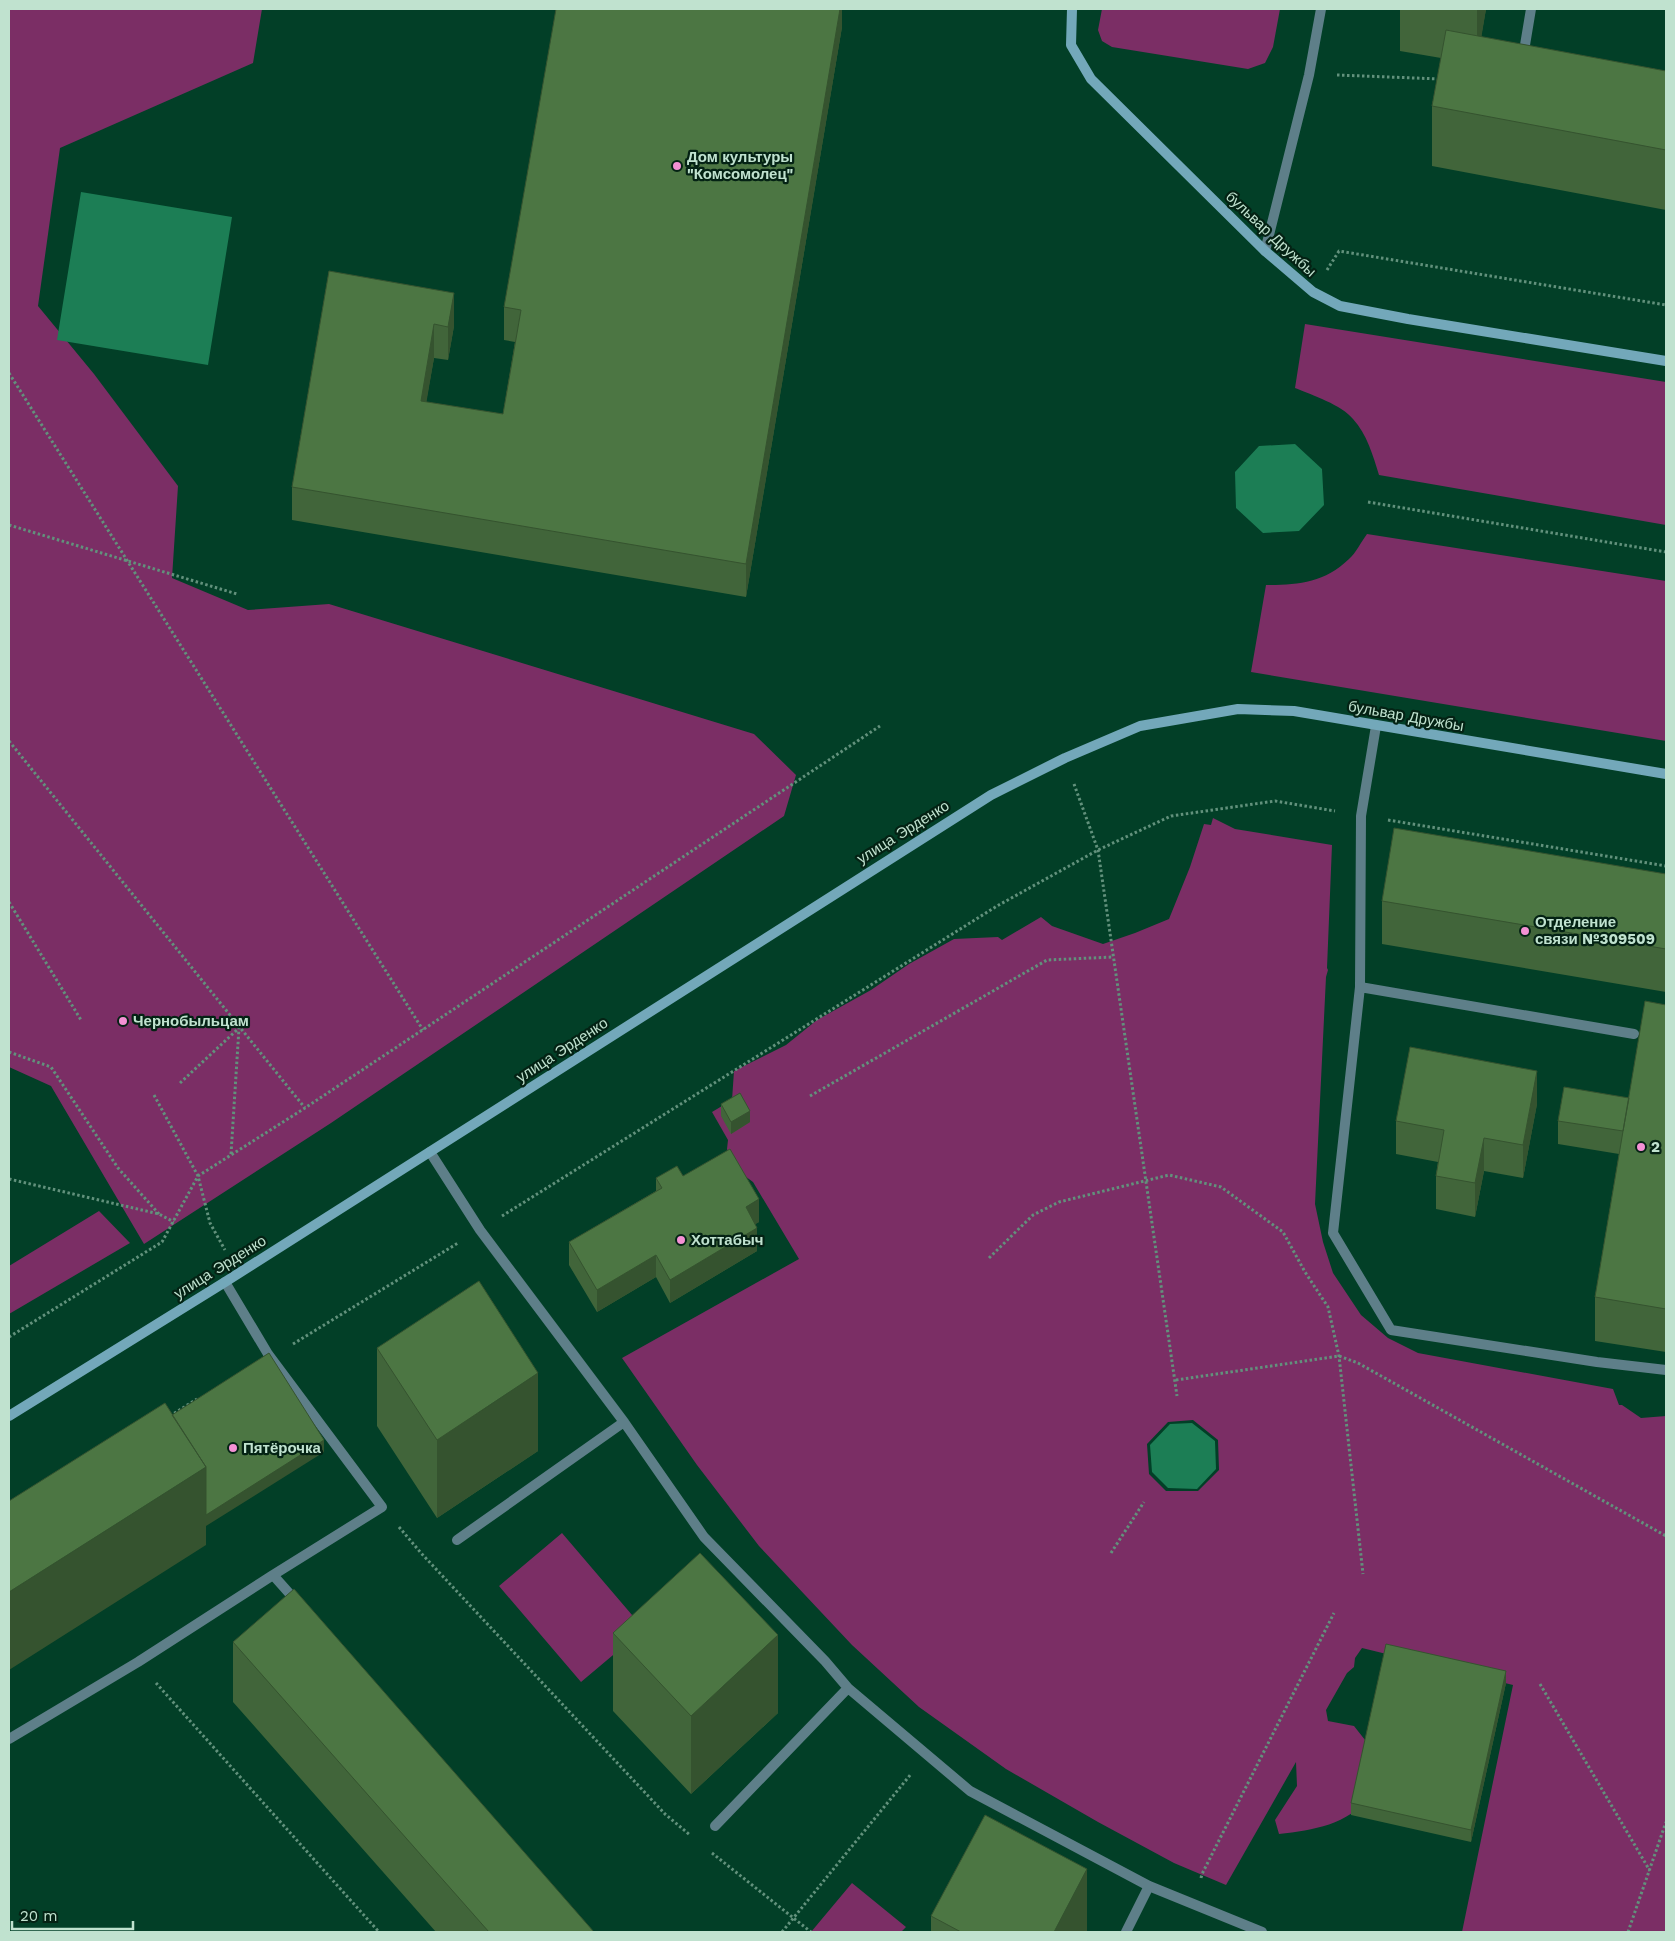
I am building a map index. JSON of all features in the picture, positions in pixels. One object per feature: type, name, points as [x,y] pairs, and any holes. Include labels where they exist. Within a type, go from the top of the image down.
[{"type":"main road","name":"бульвар Дружбы","points":[[1072,10],[1071,45],[1091,79],[1265,251],[1313,292],[1340,306],[1408,320],[1666,361]]},
{"type":"main road","name":"бульвар Дружбы","points":[[1140,726],[1238,709],[1294,711],[1666,774]]},
{"type":"main road","name":"улица Эрденко","points":[[9,1416],[225,1282],[984,799],[1065,758],[1140,726]]},
{"type":"lane","points":[[1265,251],[1310,75],[1321,9]]},
{"type":"lane","points":[[1532,9],[1522,61],[1532,63]]},
{"type":"lane","points":[[1376,726],[1361,816],[1360,987],[1333,1233],[1391,1330],[1597,1362],[1666,1370]]},
{"type":"lane","points":[[1360,987],[1634,1034]]},
{"type":"lane","points":[[430,1152],[480,1230],[624,1422],[704,1537],[826,1661],[848,1688],[970,1791],[1149,1886],[1262,1932]]},
{"type":"lane","points":[[9,1739],[138,1662],[382,1507],[268,1354],[225,1282]]},
{"type":"lane","points":[[457,1540],[624,1422]]},
{"type":"lane","points":[[273,1575],[306,1612]]},
{"type":"lane","points":[[715,1826],[848,1688]]},
{"type":"lane","points":[[1126,1932],[1149,1886]]},
{"type":"path","points":[[1310,75],[1447,80]]},
{"type":"path","points":[[1313,292],[1339,251],[1666,306]]},
{"type":"path","points":[[9,373],[423,1030]]},
{"type":"path","points":[[1368,502],[1666,552]]},
{"type":"path","points":[[9,525],[237,594]]},
{"type":"path","points":[[9,1338],[162,1242],[198,1176],[423,1030],[880,726]]},
{"type":"path","points":[[9,741],[304,1108]]},
{"type":"path","points":[[1065,758],[1098,850],[1177,1396]]},
{"type":"path","points":[[268,1354],[289,1346],[480,1230],[997,906],[1098,850],[1172,816],[1275,801],[1666,866]]},
{"type":"path","points":[[9,902],[81,1020]]},
{"type":"path","points":[[810,1096],[1047,960],[1113,956]]},
{"type":"path","points":[[180,1083],[239,1028]]},
{"type":"path","points":[[231,1155],[239,1028]]},
{"type":"path","points":[[9,1052],[51,1067],[118,1168],[159,1214]]},
{"type":"path","points":[[154,1095],[198,1176]]},
{"type":"path","points":[[989,1258],[1033,1215],[1059,1202],[1169,1175],[1221,1187],[1283,1232],[1305,1272],[1328,1307],[1339,1356],[1363,1574]]},
{"type":"path","points":[[9,1179],[159,1214],[174,1222]]},
{"type":"path","points":[[1176,1380],[1339,1356],[1358,1363],[1666,1536]]},
{"type":"path","points":[[168,1417],[201,1396]]},
{"type":"path","points":[[1111,1553],[1144,1502]]},
{"type":"path","points":[[382,1507],[421,1553],[665,1814],[695,1839]]},
{"type":"path","points":[[1197,1907],[1202,1874],[1334,1614]]},
{"type":"path","points":[[138,1662],[380,1932]]},
{"type":"path","points":[[1540,1684],[1650,1871]]},
{"type":"path","points":[[782,1932],[926,1754]]},
{"type":"path","points":[[1628,1932],[1666,1822]]},
{"type":"path","points":[[710,1851],[811,1932]]},
{"type":"shaded area","points":[[9,9],[262,9],[253,63],[60,148],[38,306],[94,374],[178,486],[172,578],[248,610],[329,604],[754,734],[796,775],[784,816],[331,1123],[144,1244],[51,1086],[9,1067]]},
{"type":"shaded area","points":[[1102,9],[1280,9],[1273,47],[1265,63],[1248,69],[1112,47],[1102,41],[1098,30]]},
{"type":"shaded area","points":[[81,192],[232,217],[208,365],[57,340]]},
{"type":"shaded area","points":[[1305,324],[1666,382],[1666,525],[1379,475],[1366,438],[1353,419],[1342,409],[1295,388]]},
{"type":"shaded area","points":[[1295,444],[1322,469],[1324,505],[1299,531],[1263,533],[1236,508],[1235,472],[1259,446]]},
{"type":"shaded area","points":[[1367,534],[1666,581],[1666,741],[1251,672],[1266,585],[1300,583],[1320,578],[1330,573],[1352,557]]},
{"type":"shaded area","points":[[1213,818],[1235,829],[1332,845],[1328,970],[1326,977],[1315,1204],[1323,1242],[1333,1273],[1361,1315],[1388,1338],[1418,1353],[1613,1389],[1619,1405],[1622,1405],[1641,1418],[1666,1416],[1666,1932],[1462,1932],[1513,1685],[1362,1648],[1355,1658],[1354,1667],[1347,1673],[1326,1710],[1328,1721],[1354,1726],[1384,1764],[1373,1793],[1362,1806],[1351,1814],[1341,1820],[1317,1828],[1279,1834],[1275,1820],[1297,1786],[1296,1762],[1226,1885],[1174,1863],[1098,1822],[1006,1769],[919,1707],[852,1645],[759,1546],[697,1465],[622,1358],[799,1259],[753,1182],[734,1168],[727,1149],[728,1140],[712,1112],[732,1100],[734,1071],[786,1045],[817,1020],[871,990],[909,964],[954,939],[998,937],[1002,940],[1041,917],[1052,926],[1103,944],[1169,919],[1190,867],[1204,824],[1211,825]],"holes":[[[1193,1420],[1218,1440],[1219,1470],[1198,1491],[1166,1491],[1149,1474],[1147,1444],[1168,1422]]]},
{"type":"shaded area","points":[[99,1211],[130,1243],[9,1314],[9,1266]]},
{"type":"shaded area","points":[[1192,1423],[1215,1441],[1216,1469],[1197,1489],[1168,1488],[1152,1472],[1150,1445],[1170,1424]]},
{"type":"shaded area","points":[[562,1533],[644,1629],[581,1682],[499,1586]]},
{"type":"shaded area","points":[[852,1883],[906,1927],[901,1932],[811,1932]]},
{"type":"building","name":"Дом культуры \"Комсомолец\"","points":[[556,9],[840,9],[746,564],[292,487],[329,271],[454,293],[448,327],[434,324],[421,401],[503,414],[521,310],[504,307]]},
{"type":"building","points":[[1446,30],[1666,71],[1666,150],[1432,106]]},
{"type":"building","points":[[1394,828],[1666,874],[1666,949],[1382,901]]},
{"type":"building","points":[[1645,1001],[1666,1005],[1666,1309],[1595,1297]]},
{"type":"building","points":[[1410,1047],[1537,1071],[1523,1145],[1484,1138],[1475,1183],[1436,1176],[1444,1130],[1396,1121]]},
{"type":"building","points":[[1564,1087],[1629,1098],[1623,1131],[1558,1121]]},
{"type":"building","points":[[740,1093],[750,1111],[731,1122],[721,1104]]},
{"type":"building","name":"Хоттабыч","points":[[730,1149],[759,1199],[746,1207],[757,1228],[670,1280],[656,1255],[597,1290],[569,1242],[662,1188],[656,1178],[677,1166],[683,1176]]},
{"type":"building","points":[[479,1281],[538,1373],[437,1440],[377,1348]]},
{"type":"building","name":"Пятёрочка","points":[[269,1353],[324,1440],[206,1515],[206,1467],[172,1415]]},
{"type":"building","points":[[165,1403],[206,1467],[9,1592],[9,1501]]},
{"type":"building","points":[[700,1553],[778,1635],[691,1716],[613,1633]]},
{"type":"building","points":[[294,1589],[594,1932],[489,1932],[233,1642]]},
{"type":"building","points":[[1386,1644],[1506,1671],[1471,1830],[1351,1803]]},
{"type":"building","points":[[985,1815],[1087,1869],[1054,1932],[961,1932],[931,1916]]},
{"type":"place","name":"Дом культуры \"Комсомолец\"","points":[[677,166]]},
{"type":"place","name":"Отделение связи №309509","points":[[1525,931]]},
{"type":"place","name":"Чернобыльцам","points":[[123,1021]]},
{"type":"place","name":"2","points":[[1641,1147]]},
{"type":"place","name":"Хоттабыч","points":[[681,1240]]},
{"type":"place","name":"Пятёрочка","points":[[233,1448]]}]
